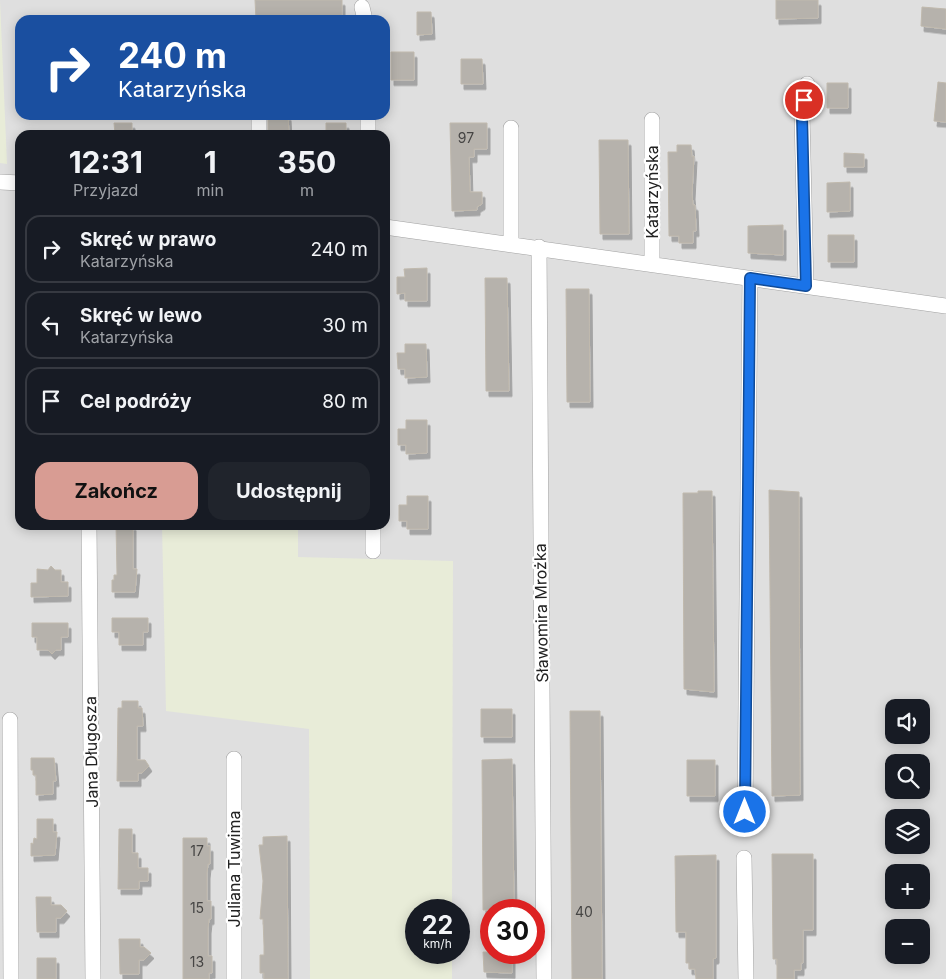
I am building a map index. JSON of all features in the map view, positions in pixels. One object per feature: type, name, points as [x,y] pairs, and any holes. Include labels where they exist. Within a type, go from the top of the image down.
[{"type":"street","points":[[806,84],[802,115],[806,286]]},
{"type":"street","name":"Katarzyńska","points":[[652,120],[652,264]]},
{"type":"street","points":[[510,243],[511,128]]},
{"type":"street","points":[[0,182],[15,183]]},
{"type":"street","name":"Katarzyńska","points":[[390,228],[510,243],[946,306]]},
{"type":"street","name":"Sławomira Mrożka","points":[[538,247],[544,979]]},
{"type":"street","points":[[745,812],[750,278]]},
{"type":"street","name":"Jana Długosza","points":[[89,530],[93,979]]},
{"type":"street","points":[[373,530],[373,551]]},
{"type":"street","points":[[10,720],[11,979]]},
{"type":"street","name":"Juliana Tuwima","points":[[234,759],[234,979]]},
{"type":"street","points":[[744,858],[746,979]]},
{"type":"shaded area","points":[[0,0],[946,0],[946,979],[0,979]]},
{"type":"green space","points":[[0,0],[7,164],[0,163]]},
{"type":"green space","points":[[162,530],[298,530],[298,557],[453,561],[452,899],[405,899],[405,964],[452,964],[452,979],[310,979],[309,729],[166,711]]},
{"type":"building","points":[[255,0],[342,0],[342,15],[256,15]]},
{"type":"building","points":[[776,0],[818,0],[818,18],[776,19]]},
{"type":"building","points":[[922,7],[946,9],[946,29],[921,26]]},
{"type":"building","points":[[417,12],[431,12],[432,34],[417,35]]},
{"type":"building","points":[[391,52],[414,52],[414,80],[391,80]]},
{"type":"building","points":[[461,59],[482,59],[483,84],[461,84]]},
{"type":"building","points":[[938,82],[946,83],[946,122],[934,121]]},
{"type":"building","points":[[827,83],[848,83],[848,108],[827,108]]},
{"type":"building","points":[[268,120],[288,120],[289,130],[268,130]]},
{"type":"building","points":[[114,123],[132,123],[132,130],[115,130]]},
{"type":"building","points":[[326,123],[346,123],[346,130],[326,130]]},
{"type":"building","points":[[450,123],[487,123],[487,149],[474,149],[474,157],[469,157],[470,192],[482,192],[482,204],[477,207],[477,210],[452,211]]},
{"type":"building","points":[[599,140],[628,140],[629,234],[600,234]]},
{"type":"building","points":[[677,145],[691,145],[692,157],[694,156],[692,194],[693,205],[695,205],[696,231],[693,231],[693,243],[679,243],[679,236],[669,236],[668,152],[677,152]]},
{"type":"building","points":[[844,153],[864,154],[864,167],[844,167]]},
{"type":"building","points":[[850,182],[850,211],[827,212],[827,183]]},
{"type":"building","points":[[783,225],[783,255],[748,253],[748,226]]},
{"type":"building","points":[[828,235],[854,235],[854,262],[828,262]]},
{"type":"building","points":[[427,268],[427,301],[405,301],[405,293],[397,294],[397,277],[405,277],[404,269]]},
{"type":"building","points":[[485,278],[507,278],[509,391],[486,391]]},
{"type":"building","points":[[566,289],[589,289],[590,402],[567,402]]},
{"type":"building","points":[[405,344],[426,344],[427,377],[405,378],[405,369],[398,369],[397,353],[405,353]]},
{"type":"building","points":[[406,420],[427,420],[427,453],[406,454],[406,445],[398,445],[398,429],[406,429]]},
{"type":"building","points":[[769,490],[799,492],[800,795],[772,796]]},
{"type":"building","points":[[698,491],[712,491],[714,692],[684,689],[683,493],[698,493]]},
{"type":"building","points":[[407,496],[428,496],[428,529],[407,529],[407,521],[399,521],[399,505],[407,505]]},
{"type":"building","points":[[116,530],[133,530],[133,569],[137,569],[135,592],[112,592],[112,580],[114,580],[114,575],[117,575]]},
{"type":"building","points":[[51,566],[55,570],[61,570],[61,582],[68,582],[68,596],[31,597],[31,583],[37,583],[37,569],[48,570]]},
{"type":"building","points":[[112,618],[148,618],[148,632],[143,632],[143,645],[119,645],[119,632],[112,632]]},
{"type":"building","points":[[32,623],[68,623],[68,637],[61,637],[61,650],[56,650],[52,654],[48,650],[37,650],[37,637],[32,637]]},
{"type":"building","points":[[122,701],[138,701],[138,708],[142,708],[143,726],[137,726],[137,760],[145,760],[149,766],[142,773],[138,773],[138,781],[117,781],[118,708],[122,708]]},
{"type":"building","points":[[481,709],[512,709],[512,737],[481,737]]},
{"type":"building","points":[[570,711],[600,711],[602,979],[572,979]]},
{"type":"building","points":[[31,758],[54,758],[56,781],[53,781],[53,794],[36,795],[36,775],[33,775],[33,770],[31,770]]},
{"type":"building","points":[[512,759],[514,899],[483,899],[482,760]]},
{"type":"building","points":[[687,760],[715,760],[715,796],[687,796]]},
{"type":"building","points":[[37,819],[53,819],[53,832],[57,832],[55,855],[31,856],[31,843],[33,844],[34,838],[37,839]]},
{"type":"building","points":[[119,829],[132,829],[132,853],[138,853],[138,868],[148,868],[148,881],[139,881],[139,889],[118,889]]},
{"type":"building","points":[[287,836],[288,979],[264,979],[264,973],[260,973],[260,955],[264,955],[264,946],[263,919],[260,919],[263,881],[259,845],[263,845],[263,837]]},
{"type":"building","points":[[183,838],[207,838],[207,846],[210,846],[210,864],[208,864],[207,873],[207,901],[211,901],[211,919],[209,919],[208,928],[208,956],[212,956],[212,973],[209,973],[209,979],[183,979]]},
{"type":"building","points":[[772,854],[813,854],[813,930],[803,930],[803,963],[801,963],[801,970],[794,970],[794,979],[777,979],[777,959],[773,959]]},
{"type":"building","points":[[716,855],[716,958],[713,959],[713,979],[696,979],[695,969],[689,969],[689,963],[686,963],[686,932],[676,932],[675,856]]},
{"type":"building","points":[[36,897],[51,897],[51,905],[61,905],[67,911],[61,918],[56,918],[56,932],[37,932]]},
{"type":"building","points":[[119,939],[140,939],[140,947],[144,947],[151,953],[144,960],[139,960],[139,974],[120,974]]},
{"type":"building","points":[[37,958],[56,958],[56,979],[37,979]]},
{"type":"building","points":[[484,964],[512,964],[512,973],[484,972]]},
{"type":"route","points":[[745,812],[750,278],[806,286],[802,115],[804,100]]}]
